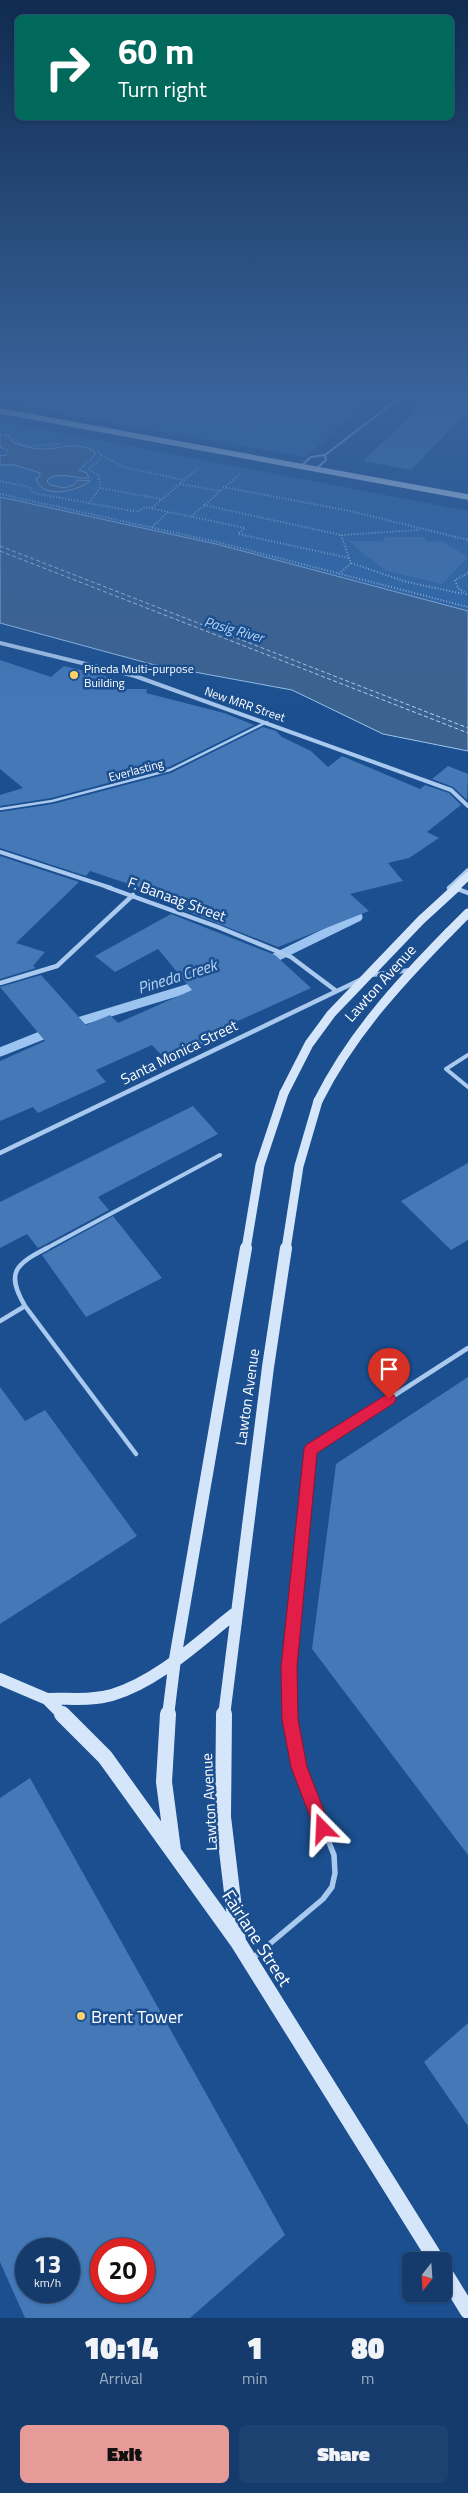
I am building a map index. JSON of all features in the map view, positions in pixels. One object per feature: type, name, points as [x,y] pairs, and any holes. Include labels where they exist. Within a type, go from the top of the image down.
[{"type":"main road","name":"Lawton Avenue","points":[[173,1850],[164,1782],[166,1727],[175,1659],[260,1165],[284,1093],[309,1044],[331,1014],[421,920],[468,876]]},
{"type":"main road","name":"Lawton Avenue","points":[[238,1942],[223,1817],[224,1703],[234,1614],[268,1367],[299,1166],[318,1101],[330,1076],[361,1027],[382,1001],[468,913]]},
{"type":"main road","points":[[47,1699],[89,1698],[119,1693],[175,1659],[234,1614]]},
{"type":"main road","name":"Fairlane Street","points":[[0,1679],[47,1699],[105,1757],[238,1942],[431,2252]]},
{"type":"main road","points":[[452,2285],[468,2311]]},
{"type":"street","name":"New MRR Street","points":[[0,643],[112,669],[267,722],[450,790],[468,806]]},
{"type":"street","name":"F. Banaag Street","points":[[0,852],[133,895],[271,948],[292,957],[335,990]]},
{"type":"street","points":[[370,975],[385,952],[468,870]]},
{"type":"street","points":[[451,887],[468,893]]},
{"type":"street","points":[[0,983],[57,966],[133,895]]},
{"type":"street","name":"Santa Monica Street","points":[[0,1153],[335,990],[370,975],[397,973],[419,967],[468,918]]},
{"type":"lane","name":"Everlasting","points":[[0,809],[52,801],[170,770],[267,722]]},
{"type":"lane","points":[[468,1055],[446,1069],[468,1087]]},
{"type":"lane","points":[[136,1454],[25,1306],[13,1286],[13,1274],[20,1264],[220,1155]]},
{"type":"lane","points":[[0,1321],[25,1306]]},
{"type":"lane","points":[[249,1961],[323,1899],[332,1887],[335,1873],[334,1855],[299,1767],[290,1719],[289,1667],[311,1449],[468,1348]]},
{"type":"path","points":[[28,500],[217,542],[468,607]]},
{"type":"path","points":[[73,500],[138,512],[145,507],[152,508],[245,528],[238,534],[348,558]]},
{"type":"path","points":[[152,508],[161,500]]},
{"type":"path","points":[[192,517],[210,500]]},
{"type":"path","points":[[293,500],[350,511],[468,540]]},
{"type":"path","points":[[204,505],[341,535],[425,530]]},
{"type":"path","points":[[152,527],[169,512]]},
{"type":"path","points":[[341,535],[351,563],[387,577],[427,588],[468,595]]},
{"type":"path","points":[[339,574],[351,563]]},
{"type":"path","points":[[464,594],[455,580],[468,573]]},
{"type":"shaded area","points":[[15,500],[412,500],[468,511],[468,611],[216,544]]},
{"type":"water","name":"Pasig River","points":[[0,500],[15,500],[216,544],[468,611],[468,751],[383,734],[292,690],[151,664],[0,623]]},
{"type":"building","points":[[385,537],[423,537],[428,542],[442,541],[468,557],[442,584],[386,571],[348,541],[382,541]]},
{"type":"building","points":[[0,660],[51,677],[64,666],[125,681],[124,689],[147,689],[146,693],[224,713],[254,725],[169,767],[51,798],[0,806],[0,795],[23,788],[0,769]]},
{"type":"building","points":[[263,727],[276,731],[282,737],[311,751],[328,767],[342,756],[420,789],[425,785],[449,793],[461,805],[427,832],[439,838],[409,858],[388,863],[403,881],[350,894],[369,911],[278,947],[181,909],[188,905],[90,871],[86,876],[0,848],[0,812],[53,804],[171,773]]},
{"type":"building","points":[[448,766],[468,774],[467,800],[453,787],[432,779]]},
{"type":"building","points":[[0,856],[79,882],[16,943],[45,952],[33,966],[36,968],[0,979]]},
{"type":"building","points":[[171,914],[275,955],[311,988],[218,1030],[223,1035],[167,1061],[152,1045],[96,1070],[106,1082],[38,1113],[33,1107],[0,1121],[0,1061],[45,1041],[0,987],[41,975],[86,1025],[110,1015],[118,1023],[192,990],[158,949],[115,972],[95,956]]},
{"type":"building","points":[[193,1106],[218,1134],[98,1197],[109,1210],[46,1244],[38,1248],[27,1234],[0,1248],[0,1202]]},
{"type":"building","points":[[468,1163],[468,1240],[451,1250],[401,1201]]},
{"type":"building","points":[[113,1216],[162,1278],[86,1317],[42,1255]]},
{"type":"building","points":[[468,1377],[468,1855],[312,1649],[336,1464]]},
{"type":"building","points":[[0,1387],[25,1421],[45,1410],[137,1536],[0,1624]]},
{"type":"building","name":"Brent Tower","points":[[30,1778],[285,2235],[190,2318],[25,2318],[18,2303],[80,2303],[80,2238],[15,2238],[15,2296],[0,2262],[0,1798]]},
{"type":"building","points":[[468,2023],[468,2126],[424,2062]]},
{"type":"waterway","name":"Pineda Creek","points":[[266,962],[358,917]]},
{"type":"waterway","name":"Pineda Creek","points":[[71,1024],[203,984]]},
{"type":"waterway","name":"Pineda Creek","points":[[0,1052],[53,1031]]},
{"type":"ferry route","points":[[0,546],[468,728]]},
{"type":"ferry route","points":[[0,551],[468,733]]},
{"type":"place","name":"Pineda Multi-purpose Building","points":[[74,675]]},
{"type":"place","name":"Brent Tower","points":[[81,2016]]},
{"type":"route","points":[[323,1829],[299,1767],[290,1719],[289,1667],[311,1449],[389,1399]]}]
